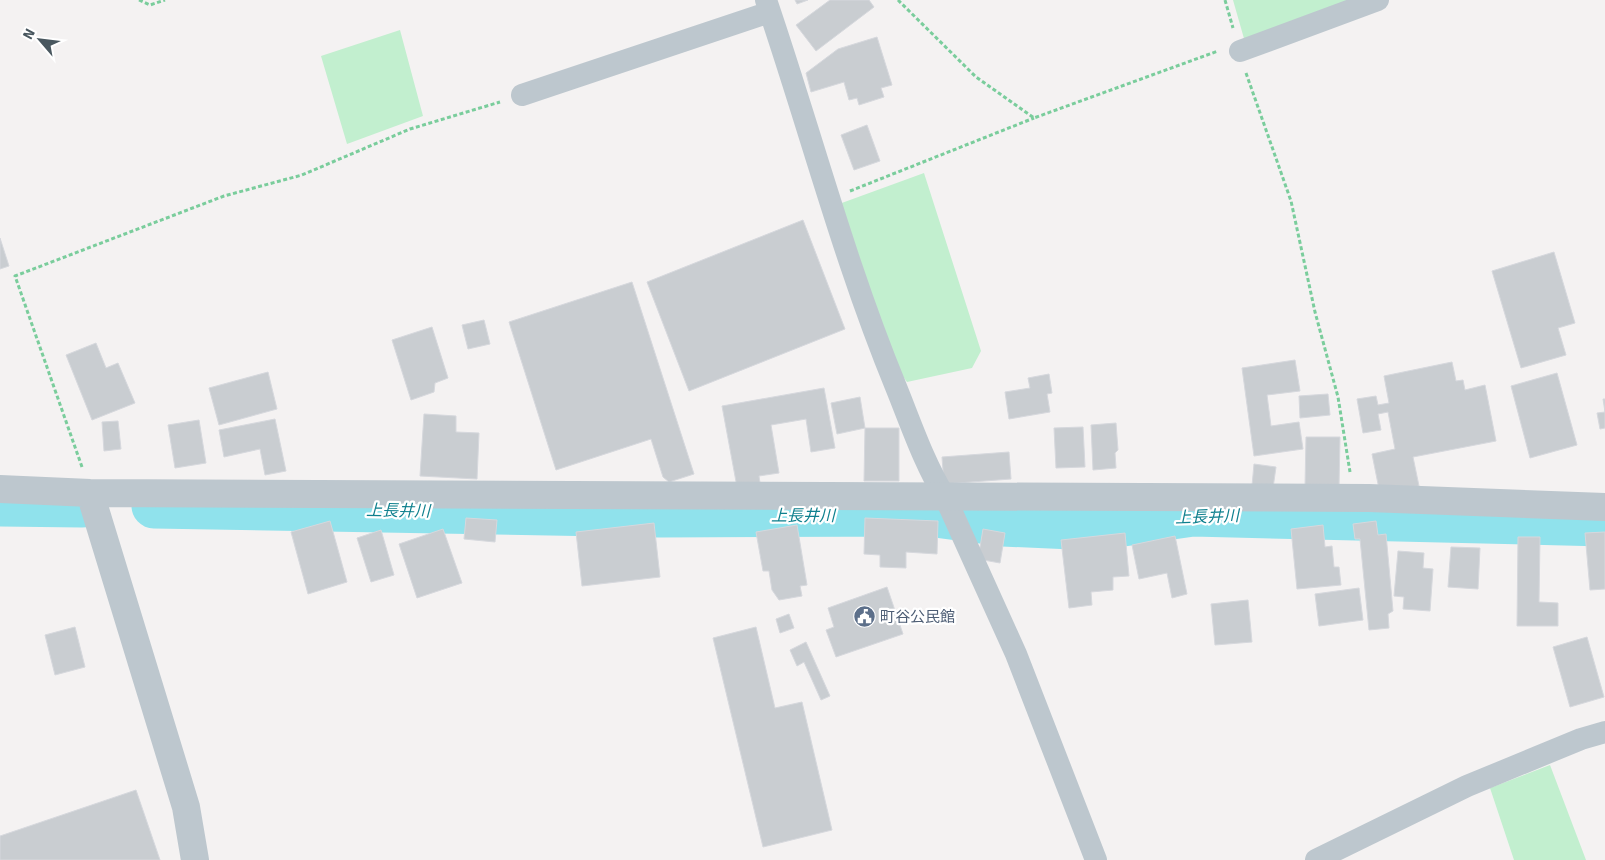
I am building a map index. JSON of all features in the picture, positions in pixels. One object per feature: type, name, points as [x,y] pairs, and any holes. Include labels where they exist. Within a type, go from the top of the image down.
[{"type":"street","points":[[1239,48],[1378,0]]},
{"type":"street","points":[[522,95],[768,6],[829,200],[876,339],[932,476],[945,497],[1016,654],[1096,860]]},
{"type":"street","points":[[0,489],[90,493],[1355,498],[1605,507]]},
{"type":"street","points":[[90,493],[186,807],[195,860]]},
{"type":"street","points":[[1316,860],[1467,786],[1582,738],[1605,732]]},
{"type":"path","points":[[140,0],[150,5],[165,0]]},
{"type":"path","points":[[898,0],[976,77],[1034,118]]},
{"type":"path","points":[[1225,0],[1252,92],[1290,201],[1314,312],[1338,397],[1355,498]]},
{"type":"path","points":[[829,200],[1034,118],[1239,48]]},
{"type":"path","points":[[90,493],[15,276],[224,196],[302,176],[410,128],[522,95]]},
{"type":"green space","points":[[1233,0],[1362,0],[1245,42]]},
{"type":"green space","points":[[400,30],[423,116],[347,144],[321,56]]},
{"type":"green space","points":[[924,173],[981,351],[972,368],[907,382],[895,366],[839,204]]},
{"type":"green space","points":[[1550,765],[1586,860],[1514,860],[1490,788]]},
{"type":"building","points":[[795,0],[808,0],[797,4]]},
{"type":"building","points":[[830,0],[869,0],[874,7],[816,51],[796,25]]},
{"type":"building","points":[[877,37],[892,85],[881,88],[884,97],[859,105],[857,98],[849,100],[844,82],[811,92],[806,73],[838,49]]},
{"type":"building","points":[[867,125],[880,161],[854,170],[841,135]]},
{"type":"building","points":[[803,220],[845,329],[689,391],[647,282]]},
{"type":"building","points":[[0,238],[9,266],[0,269]]},
{"type":"building","points":[[1554,252],[1575,323],[1558,328],[1566,355],[1521,368],[1492,271]]},
{"type":"building","points":[[632,282],[694,474],[669,482],[663,477],[651,439],[556,470],[509,322]]},
{"type":"building","points":[[484,320],[490,344],[468,349],[462,325]]},
{"type":"building","points":[[432,327],[448,378],[435,383],[434,392],[411,400],[392,340]]},
{"type":"building","points":[[96,343],[106,368],[118,363],[135,403],[92,420],[66,355]]},
{"type":"building","points":[[1295,360],[1300,391],[1267,395],[1271,426],[1299,422],[1303,449],[1254,456],[1242,368]]},
{"type":"building","points":[[1452,362],[1456,381],[1463,380],[1465,390],[1485,385],[1496,441],[1413,457],[1419,486],[1380,494],[1372,454],[1395,449],[1388,412],[1378,414],[1381,430],[1363,433],[1357,399],[1376,396],[1378,405],[1389,403],[1384,376]]},
{"type":"building","points":[[268,372],[277,409],[219,425],[209,388]]},
{"type":"building","points":[[1557,373],[1577,445],[1530,458],[1511,386]]},
{"type":"building","points":[[1049,374],[1052,393],[1047,394],[1050,412],[1009,419],[1005,392],[1030,388],[1028,378]]},
{"type":"building","points":[[824,388],[835,448],[811,452],[806,419],[771,425],[779,473],[759,476],[760,483],[737,487],[722,406]]},
{"type":"building","points":[[1328,394],[1330,415],[1300,418],[1299,396]]},
{"type":"building","points":[[860,397],[865,428],[837,434],[831,403]]},
{"type":"building","points":[[1605,412],[1605,428],[1600,429],[1597,413]]},
{"type":"building","points":[[424,414],[456,416],[456,432],[479,433],[477,479],[420,476]]},
{"type":"building","points":[[275,419],[286,471],[265,475],[260,449],[224,457],[219,430]]},
{"type":"building","points":[[199,420],[206,463],[175,468],[168,425]]},
{"type":"building","points":[[118,421],[121,449],[104,451],[102,422]]},
{"type":"building","points":[[1116,423],[1118,450],[1115,453],[1116,468],[1093,470],[1091,425]]},
{"type":"building","points":[[1083,427],[1085,467],[1056,468],[1054,428]]},
{"type":"building","points":[[865,428],[899,428],[899,481],[864,481]]},
{"type":"building","points":[[1306,437],[1340,437],[1339,487],[1305,487]]},
{"type":"building","points":[[1009,452],[1011,479],[944,484],[942,457]]},
{"type":"building","points":[[1254,464],[1276,467],[1273,488],[1252,486]]},
{"type":"building","points":[[466,518],[497,520],[495,542],[464,539]]},
{"type":"building","points":[[865,518],[938,521],[937,554],[906,552],[906,568],[880,567],[880,555],[864,554]]},
{"type":"building","points":[[330,521],[347,582],[308,594],[291,532]]},
{"type":"building","points":[[1376,521],[1378,535],[1386,534],[1393,611],[1388,614],[1389,628],[1369,630],[1360,539],[1355,539],[1353,524]]},
{"type":"building","points":[[654,523],[660,577],[582,586],[576,532]]},
{"type":"building","points":[[797,525],[807,585],[800,586],[802,596],[779,600],[772,590],[769,571],[763,571],[756,532]]},
{"type":"building","points":[[1323,525],[1325,547],[1332,546],[1334,567],[1339,567],[1341,585],[1297,589],[1291,529]]},
{"type":"building","points":[[443,529],[462,583],[417,598],[399,544]]},
{"type":"building","points":[[983,529],[1005,533],[1000,563],[978,559]]},
{"type":"building","points":[[381,530],[394,575],[371,582],[357,538]]},
{"type":"building","points":[[1605,532],[1605,589],[1590,590],[1585,533]]},
{"type":"building","points":[[1125,533],[1129,576],[1113,577],[1113,590],[1091,592],[1092,605],[1069,608],[1061,540]]},
{"type":"building","points":[[1175,536],[1187,594],[1172,598],[1167,573],[1139,579],[1132,545]]},
{"type":"building","points":[[1518,537],[1540,537],[1539,602],[1558,603],[1558,626],[1517,626]]},
{"type":"building","points":[[1451,547],[1480,548],[1478,589],[1448,587]]},
{"type":"building","points":[[1398,551],[1424,553],[1423,568],[1433,569],[1430,611],[1403,609],[1404,597],[1394,596]]},
{"type":"building","name":"町谷公民館","points":[[887,587],[903,634],[836,657],[826,630],[834,627],[828,608]]},
{"type":"building","points":[[1359,588],[1363,620],[1319,626],[1315,594]]},
{"type":"building","points":[[1248,600],[1252,642],[1215,645],[1211,604]]},
{"type":"building","points":[[789,614],[794,628],[780,633],[776,619]]},
{"type":"building","points":[[75,627],[85,667],[55,675],[45,635]]},
{"type":"building","points":[[756,627],[775,708],[802,702],[832,830],[763,847],[713,638]]},
{"type":"building","points":[[1587,637],[1604,697],[1570,707],[1553,647]]},
{"type":"building","points":[[806,642],[830,696],[821,700],[804,662],[797,666],[790,650]]},
{"type":"building","points":[[136,790],[160,860],[0,860],[0,836]]},
{"type":"waterway","name":"上長井川","points":[[0,504],[82,505]]},
{"type":"waterway","name":"上長井川","points":[[154,506],[660,515],[928,514],[1003,524],[1095,528],[1193,514],[1605,524]]},
{"type":"place","name":"町谷公民館","points":[[864,617]]}]
